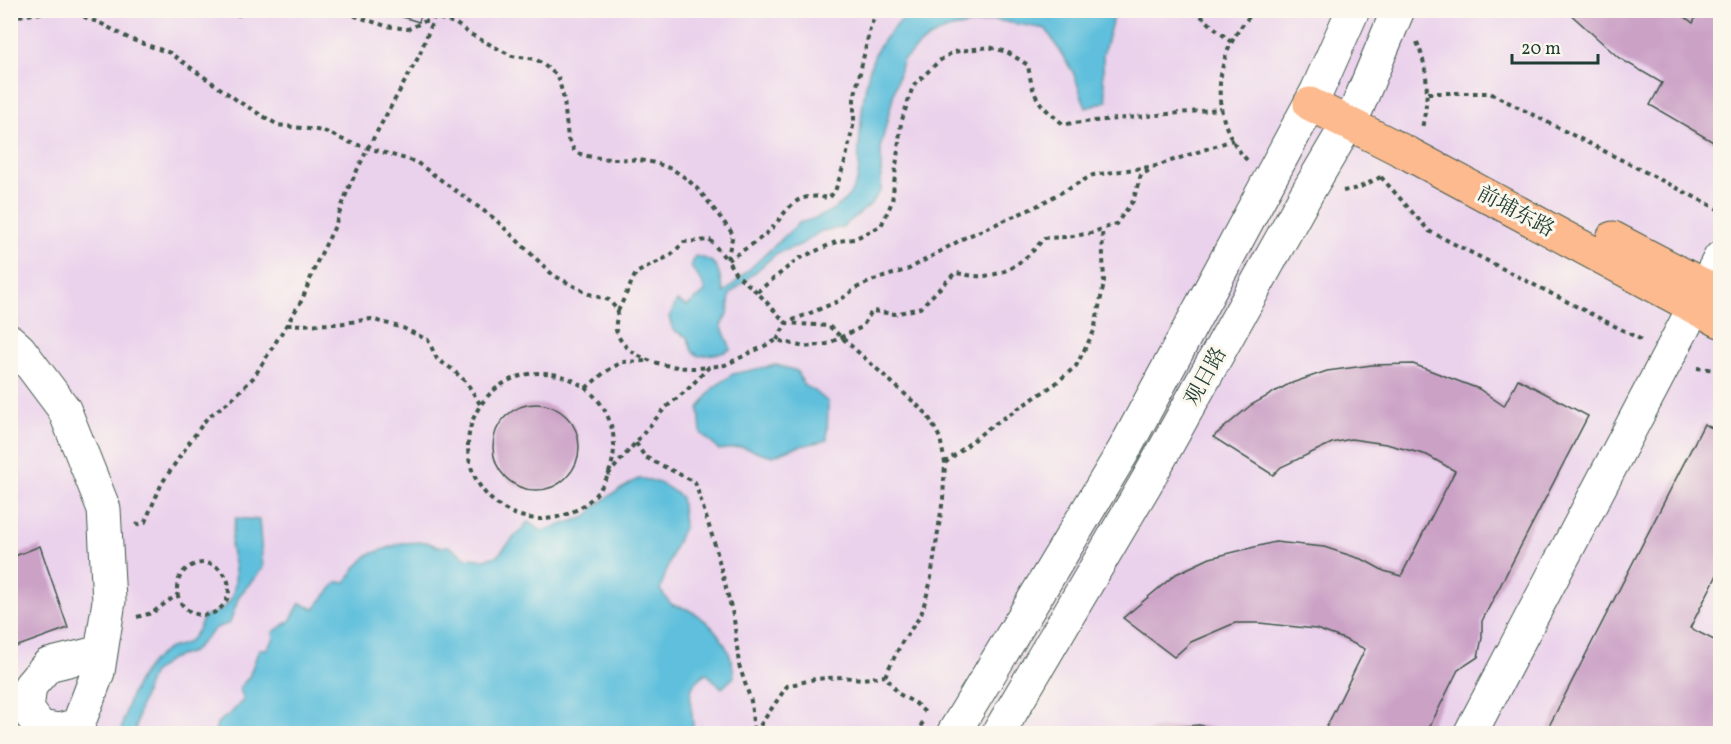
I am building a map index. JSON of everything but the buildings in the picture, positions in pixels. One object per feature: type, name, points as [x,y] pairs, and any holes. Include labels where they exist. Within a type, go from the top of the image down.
[{"type":"main road","name":"前埔东路","points":[[1313,97],[1712,293]]},
{"type":"street","name":"观日路","points":[[953,734],[1124,450],[1313,97],[1353,10]]},
{"type":"street","name":"观日路","points":[[998,734],[1146,483],[1307,193],[1353,116],[1398,10]]},
{"type":"street","points":[[1470,734],[1670,355],[1712,293]]},
{"type":"street","points":[[13,349],[64,410],[104,509],[109,601],[103,640]]},
{"type":"path","points":[[10,17],[66,10],[130,39],[170,53],[241,103],[278,125],[324,130],[348,142],[416,162],[495,219],[553,275],[589,294],[609,300],[618,311]]},
{"type":"path","points":[[86,10],[86,18]]},
{"type":"path","points":[[123,10],[129,12],[138,10]]},
{"type":"path","points":[[219,10],[239,15],[242,10]]},
{"type":"path","points":[[337,10],[386,26],[408,29],[434,17],[455,23],[470,34],[512,56],[536,59],[558,76],[564,100],[568,139],[575,152],[588,157],[664,164],[690,181],[733,234],[727,260]]},
{"type":"path","points":[[106,532],[145,522],[162,483],[207,418],[232,399],[254,377],[287,325],[302,300],[335,226],[348,189],[368,148],[419,56],[437,10]]},
{"type":"path","points":[[727,260],[768,231],[794,201],[814,195],[829,198],[835,191],[845,162],[854,122],[854,99],[871,24],[880,10]]},
{"type":"path","points":[[1194,10],[1231,42]]},
{"type":"path","points":[[757,292],[798,259],[881,226],[892,202],[901,123],[913,86],[953,52],[989,47],[1007,52],[1028,65],[1032,89],[1041,107],[1063,123],[1221,109]]},
{"type":"path","points":[[1428,93],[1490,93],[1720,210]]},
{"type":"path","points":[[885,676],[902,642],[921,615],[930,584],[944,499],[945,463],[940,438],[927,414],[828,326],[786,323],[750,285],[736,274],[710,240],[684,242],[671,255],[636,273],[618,311],[616,330],[626,347],[673,368],[724,365],[777,340],[786,323],[839,301],[856,288],[874,280],[909,269],[964,238],[1033,208],[1093,175],[1156,166],[1233,141]]},
{"type":"path","points":[[777,340],[804,347],[827,344],[862,327],[872,311],[896,314],[920,308],[955,273],[984,277],[1011,268],[1031,254],[1044,238],[1067,237],[1116,224],[1133,201],[1141,175],[1156,166]]},
{"type":"path","points":[[1381,177],[1429,231],[1670,355]]},
{"type":"path","points":[[945,463],[986,430],[1055,384],[1076,366],[1094,331],[1104,283],[1102,229]]},
{"type":"path","points":[[287,325],[337,324],[371,319],[403,328],[428,340],[437,359],[452,369],[466,383],[480,404]]},
{"type":"path","points":[[586,388],[604,372],[622,362],[651,360]]},
{"type":"path","points":[[608,475],[613,456],[612,429],[603,407],[586,388],[557,374],[531,373],[498,386],[480,404],[468,434],[468,458],[476,480],[492,500],[505,510],[535,519],[552,519],[578,509],[598,492],[608,475],[665,408],[709,367]]},
{"type":"path","points":[[635,442],[645,456],[695,482],[715,545],[734,619],[739,665],[751,701],[754,734]]},
{"type":"path","points":[[194,565],[213,566],[224,574],[228,582],[226,603],[210,615],[193,613],[185,608],[178,594],[178,584],[182,575],[194,565]]},
{"type":"path","points":[[103,640],[152,613],[178,594]]},
{"type":"path","points":[[754,734],[787,686],[815,679],[842,676],[862,679],[885,676]]},
{"type":"path","points":[[885,676],[899,694],[915,703],[927,716],[933,706]]},
{"type":"shaded area","points":[[11,11],[1720,11],[1720,733],[11,733]]},
{"type":"water","points":[[911,11],[1115,11],[1103,55],[1103,77],[1107,101],[1086,108],[1073,72],[1046,29],[995,20],[947,29],[927,39],[902,61],[881,145],[881,190],[870,205],[841,228],[821,231],[800,245],[777,253],[730,294],[728,314],[721,325],[731,349],[722,353],[699,356],[692,351],[687,337],[673,330],[669,317],[677,301],[687,306],[705,292],[702,282],[691,267],[695,256],[715,264],[724,293],[799,223],[826,214],[848,197],[858,177],[863,105],[872,62],[883,40]]},
{"type":"water","points":[[776,365],[797,371],[804,385],[828,402],[827,440],[793,448],[773,456],[741,447],[719,450],[701,433],[699,408],[713,388],[733,374]]},
{"type":"water","points":[[638,479],[661,484],[681,497],[684,526],[660,590],[673,605],[696,614],[713,628],[726,646],[733,666],[734,677],[722,688],[706,673],[693,686],[690,701],[695,733],[215,733],[217,723],[231,713],[244,699],[239,688],[249,677],[259,649],[266,649],[274,639],[273,632],[290,621],[300,603],[314,609],[337,582],[346,582],[355,568],[368,555],[402,543],[427,542],[438,547],[448,546],[467,558],[484,559],[497,556],[528,522],[542,531],[586,517],[597,505]]},
{"type":"water","points":[[236,518],[259,520],[263,568],[239,596],[230,623],[216,628],[192,652],[170,659],[152,674],[139,710],[135,733],[121,733],[130,698],[149,665],[168,649],[189,641],[204,616],[220,610],[230,600],[235,587],[235,567],[231,547]]}]
